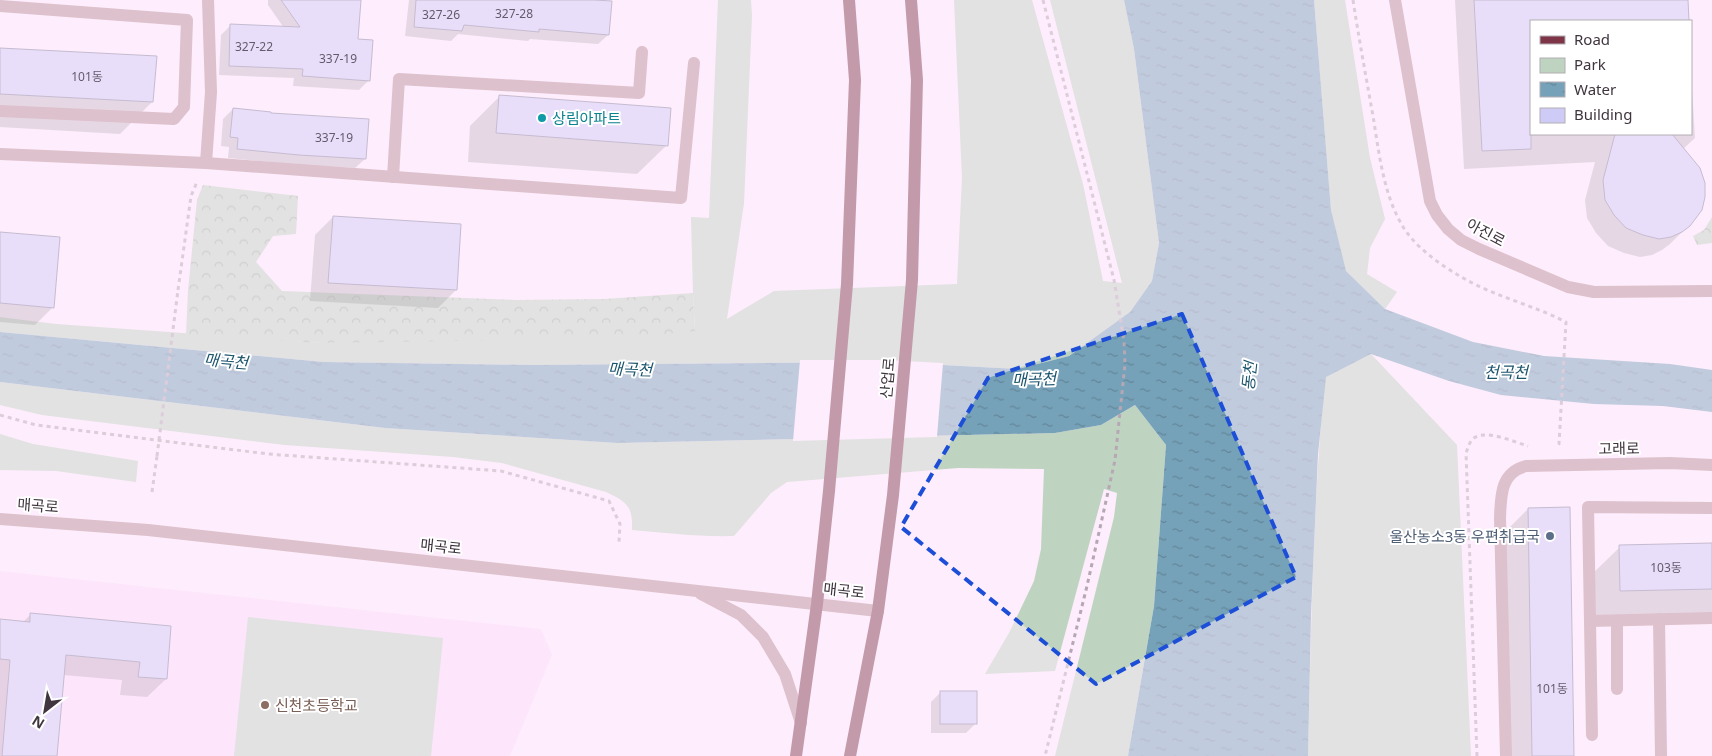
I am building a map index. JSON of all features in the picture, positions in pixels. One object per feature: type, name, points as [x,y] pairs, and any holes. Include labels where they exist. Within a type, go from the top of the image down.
[{"type":"main road","points":[[796,756],[817,604],[847,284],[855,80],[849,0]]},
{"type":"main road","name":"산업로","points":[[850,756],[878,611],[893,495],[912,280],[917,80],[911,0]]},
{"type":"street","points":[[206,163],[211,92],[208,0]]},
{"type":"street","name":"아진로","points":[[1395,0],[1430,201],[1437,215],[1448,229],[1462,240],[1479,249],[1579,290],[1594,292],[1712,291]]},
{"type":"street","points":[[0,6],[187,20],[184,107],[174,118],[0,111]]},
{"type":"street","points":[[393,177],[399,79],[639,94],[642,52]]},
{"type":"street","points":[[0,154],[206,163],[681,198],[694,63]]},
{"type":"street","name":"고래로","points":[[1506,756],[1501,501],[1503,487],[1512,472],[1526,466],[1670,463],[1712,465]]},
{"type":"street","points":[[1592,734],[1588,507],[1712,508]]},
{"type":"street","name":"매곡로","points":[[0,519],[158,531],[878,611]]},
{"type":"street","points":[[694,590],[741,615],[763,637],[785,674],[801,723]]},
{"type":"street","points":[[1590,621],[1712,618]]},
{"type":"street","points":[[1659,619],[1661,756]]},
{"type":"street","points":[[1617,620],[1617,689]]},
{"type":"path","points":[[1043,0],[1114,280],[1124,341],[1125,364],[1114,460],[1108,492],[1045,756]]},
{"type":"path","points":[[152,492],[190,196],[206,163]]},
{"type":"path","points":[[1556,316],[1566,322],[1559,444]]},
{"type":"path","points":[[0,415],[36,424],[268,454],[501,471],[608,501],[620,524],[619,542]]},
{"type":"highlighted area","points":[[1182,314],[1296,577],[1096,684],[901,527],[988,378]]},
{"type":"shaded area","name":"신천초등학교","points":[[0,571],[541,629],[552,655],[510,756],[0,756]]},
{"type":"green space","points":[[718,0],[751,0],[752,16],[744,203],[727,319],[774,291],[957,284],[962,178],[954,0],[1032,0],[1083,184],[1103,281],[1122,283],[1050,0],[1124,0],[1134,49],[1159,243],[1152,281],[1130,312],[1069,356],[1018,369],[886,362],[536,365],[324,362],[0,332],[0,317],[56,324],[321,343],[695,330],[691,217],[709,218]]},
{"type":"green space","points":[[1314,0],[1345,0],[1370,158],[1385,219],[1370,248],[1367,274],[1397,292],[1385,309],[1345,270],[1331,211]]},
{"type":"green space","points":[[203,185],[298,196],[296,234],[273,236],[256,262],[282,291],[517,300],[604,299],[693,293],[695,331],[626,338],[321,343],[186,335],[188,291],[197,200]]},
{"type":"green space","points":[[1712,217],[1712,243],[1697,245],[1693,236],[1704,230]]},
{"type":"green space","points":[[1371,354],[1457,445],[1471,756],[1308,756],[1315,519],[1325,377]]},
{"type":"green space","points":[[0,382],[385,428],[617,443],[1055,433],[1101,425],[1135,405],[1166,445],[1154,606],[1128,756],[1055,756],[1114,517],[1117,493],[1104,489],[1055,671],[985,674],[1009,633],[1034,581],[1041,549],[1044,469],[958,468],[787,482],[771,493],[734,536],[708,536],[632,530],[630,510],[624,502],[606,492],[502,463],[453,457],[285,445],[42,415],[0,405]]},
{"type":"green space","points":[[0,434],[33,444],[138,461],[136,482],[56,471],[0,470]]},
{"type":"green space","points":[[248,617],[443,638],[431,756],[234,756]]},
{"type":"water","points":[[1124,0],[1314,0],[1331,210],[1346,271],[1385,309],[1473,342],[1544,356],[1670,364],[1712,370],[1712,412],[1663,406],[1594,404],[1501,395],[1449,381],[1371,354],[1326,377],[1318,454],[1311,615],[1308,756],[1128,756],[1154,606],[1166,445],[1135,405],[1101,425],[1055,433],[617,443],[385,428],[0,382],[0,332],[324,362],[536,365],[886,362],[1018,369],[1069,356],[1130,312],[1152,281],[1159,243],[1134,49]]},
{"type":"pier","points":[[800,360],[886,360],[943,363],[937,437],[793,441]]},
{"type":"building","points":[[281,0],[361,0],[358,39],[373,40],[370,81],[302,76],[303,69],[229,66],[230,24],[300,27]]},
{"type":"building","points":[[416,0],[612,1],[609,35],[539,29],[539,32],[464,25],[462,31],[414,27]]},
{"type":"building","points":[[1474,0],[1688,0],[1689,20],[1530,20],[1531,149],[1482,151]]},
{"type":"building","points":[[0,48],[157,56],[153,102],[0,94]]},
{"type":"building","name":"상림아파트","points":[[499,95],[671,108],[668,146],[496,133]]},
{"type":"building","points":[[233,108],[271,113],[369,119],[366,159],[237,149],[238,138],[230,137]]},
{"type":"building","points":[[1615,135],[1673,135],[1700,168],[1705,183],[1705,197],[1702,210],[1690,226],[1671,237],[1659,239],[1643,235],[1626,228],[1614,215],[1605,200],[1603,180]]},
{"type":"building","points":[[333,216],[461,224],[457,290],[328,283]]},
{"type":"building","points":[[0,232],[60,237],[54,308],[0,303]]},
{"type":"building","points":[[1570,507],[1574,756],[1532,756],[1528,508]]},
{"type":"building","points":[[1712,543],[1712,589],[1620,591],[1619,545]]},
{"type":"building","points":[[30,613],[171,626],[167,679],[138,677],[140,662],[66,655],[57,756],[2,756],[10,660],[0,659],[0,619],[30,622]]},
{"type":"building","points":[[940,691],[977,691],[977,724],[940,724]]},
{"type":"place","name":"상림아파트","points":[[542,118]]},
{"type":"place","name":"울산농소3동 우편취급국","points":[[1550,536]]},
{"type":"place","name":"신천초등학교","points":[[265,705]]},
{"type":"water label","name":"매곡천","points":[[226,361]]},
{"type":"water label","name":"매곡천","points":[[630,369]]},
{"type":"water label","name":"천곡천","points":[[1506,372]]},
{"type":"water label","name":"동천","points":[[1249,376]]},
{"type":"water label","name":"매곡천","points":[[1034,379]]}]
